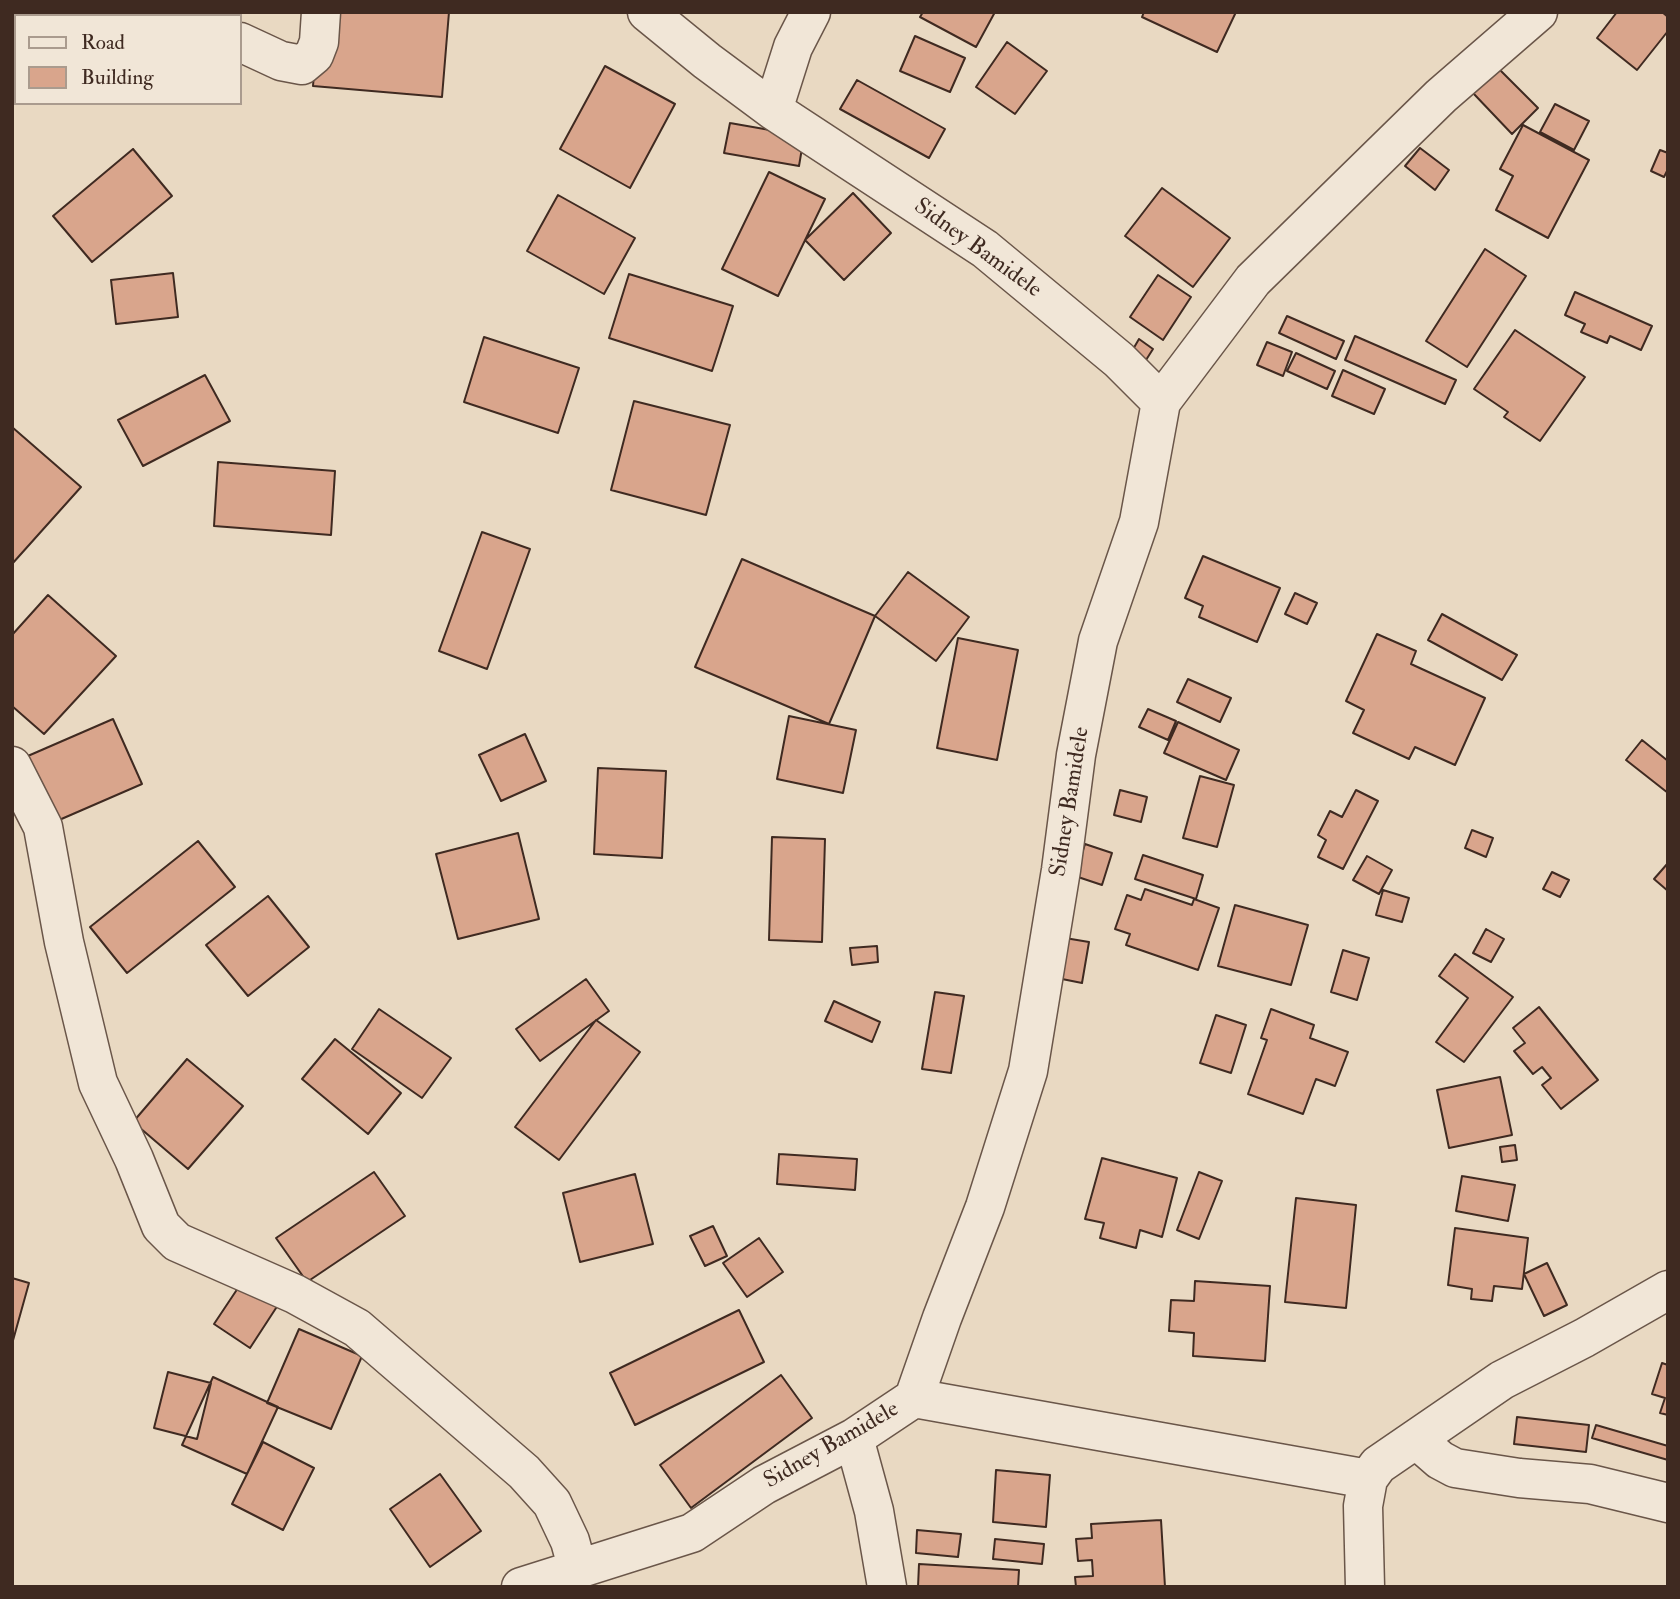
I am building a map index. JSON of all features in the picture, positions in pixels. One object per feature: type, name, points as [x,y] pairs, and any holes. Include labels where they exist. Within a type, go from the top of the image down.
[{"type":"street","points":[[242,43],[281,61],[302,65],[314,55],[319,42],[321,12]]},
{"type":"street","name":"Sidney Bamidele","points":[[521,1587],[692,1533],[764,1485],[854,1438],[914,1398],[985,1207],[1028,1071],[1061,870],[1076,755],[1098,641],[1139,522],[1161,402],[1119,360],[985,249],[773,110],[647,12]]},
{"type":"street","points":[[773,110],[793,47],[811,12]]},
{"type":"street","points":[[1161,402],[1254,280],[1441,96],[1538,12]]},
{"type":"street","points":[[12,766],[43,827],[64,942],[98,1083],[134,1159],[161,1226],[177,1242],[295,1294],[357,1328],[524,1472],[552,1503],[570,1541],[578,1570]]},
{"type":"street","points":[[1365,1587],[1363,1506],[1368,1479],[1378,1465],[1502,1380],[1584,1338],[1668,1290]]},
{"type":"street","points":[[914,1398],[1368,1479]]},
{"type":"street","points":[[854,1438],[874,1511],[887,1587]]},
{"type":"street","points":[[1417,1440],[1440,1460],[1455,1468],[1518,1478],[1590,1483],[1668,1503]]},
{"type":"building","points":[[319,12],[449,12],[442,97],[313,86]]},
{"type":"building","points":[[923,12],[995,12],[976,47],[920,17]]},
{"type":"building","points":[[1144,12],[1236,12],[1217,52],[1142,17]]},
{"type":"building","points":[[1617,12],[1662,12],[1668,17],[1668,31],[1637,70],[1597,38]]},
{"type":"building","points":[[915,36],[965,58],[950,92],[900,71]]},
{"type":"building","points":[[1007,42],[1047,71],[1015,114],[976,87]]},
{"type":"building","points":[[605,66],[675,104],[630,188],[560,149]]},
{"type":"building","points":[[1498,68],[1538,108],[1512,134],[1473,93]]},
{"type":"building","points":[[857,80],[945,129],[929,158],[840,109]]},
{"type":"building","points":[[1555,104],[1589,121],[1574,150],[1540,132]]},
{"type":"building","points":[[730,123],[804,136],[799,166],[724,153]]},
{"type":"building","points":[[1523,125],[1589,160],[1548,238],[1496,210],[1513,176],[1500,169]]},
{"type":"building","points":[[1420,148],[1449,170],[1435,190],[1405,166]]},
{"type":"building","points":[[133,149],[172,196],[92,262],[53,216]]},
{"type":"building","points":[[1660,150],[1668,153],[1668,169],[1664,177],[1651,171]]},
{"type":"building","points":[[769,172],[825,199],[778,296],[722,269]]},
{"type":"building","points":[[1162,188],[1230,238],[1193,287],[1125,236]]},
{"type":"building","points":[[853,193],[891,233],[844,280],[805,240]]},
{"type":"building","points":[[558,195],[635,238],[604,294],[527,251]]},
{"type":"building","points":[[1485,249],[1526,276],[1467,367],[1426,341]]},
{"type":"building","points":[[173,273],[178,317],[116,324],[111,280]]},
{"type":"building","points":[[629,274],[733,306],[712,371],[609,338]]},
{"type":"building","points":[[1158,275],[1191,297],[1163,340],[1130,317]]},
{"type":"building","points":[[1575,292],[1652,326],[1641,350],[1610,336],[1607,343],[1581,332],[1585,324],[1565,315]]},
{"type":"building","points":[[1287,316],[1344,341],[1336,359],[1279,333]]},
{"type":"building","points":[[1515,330],[1585,377],[1540,441],[1504,417],[1508,412],[1474,389]]},
{"type":"building","points":[[1355,336],[1456,380],[1445,404],[1345,360]]},
{"type":"building","points":[[484,337],[579,368],[558,433],[464,402]]},
{"type":"building","points":[[1139,339],[1153,349],[1146,360],[1132,351]]},
{"type":"building","points":[[1267,342],[1292,352],[1283,376],[1257,365]]},
{"type":"building","points":[[1296,353],[1335,371],[1327,389],[1287,371]]},
{"type":"building","points":[[1343,370],[1385,389],[1374,414],[1332,396]]},
{"type":"building","points":[[205,375],[230,421],[143,466],[118,420]]},
{"type":"building","points":[[634,401],[730,425],[706,515],[611,490]]},
{"type":"building","points":[[12,427],[81,487],[12,564]]},
{"type":"building","points":[[218,462],[335,471],[331,535],[214,526]]},
{"type":"building","points":[[482,532],[530,549],[487,669],[439,651]]},
{"type":"building","points":[[1203,556],[1280,588],[1257,642],[1199,617],[1203,606],[1185,598]]},
{"type":"building","points":[[742,559],[875,616],[829,724],[695,667]]},
{"type":"building","points":[[908,572],[969,617],[936,661],[875,616]]},
{"type":"building","points":[[1295,593],[1317,603],[1307,624],[1285,614]]},
{"type":"building","points":[[48,595],[116,656],[44,734],[12,706],[12,635]]},
{"type":"building","points":[[1442,614],[1517,655],[1502,680],[1428,640]]},
{"type":"building","points":[[1377,634],[1416,651],[1411,664],[1485,698],[1455,765],[1415,747],[1409,759],[1353,733],[1364,710],[1346,701]]},
{"type":"building","points":[[958,638],[1018,650],[997,760],[937,748]]},
{"type":"building","points":[[1188,679],[1231,698],[1220,722],[1177,702]]},
{"type":"building","points":[[1148,709],[1176,721],[1168,740],[1139,727]]},
{"type":"building","points":[[789,716],[856,730],[843,793],[777,779]]},
{"type":"building","points":[[113,719],[142,784],[43,827],[14,762]]},
{"type":"building","points":[[1178,722],[1239,750],[1226,780],[1164,753]]},
{"type":"building","points":[[525,734],[546,781],[501,801],[479,755]]},
{"type":"building","points":[[1642,740],[1668,761],[1668,793],[1626,760]]},
{"type":"building","points":[[598,768],[666,771],[662,858],[594,854]]},
{"type":"building","points":[[1200,776],[1234,785],[1217,847],[1183,838]]},
{"type":"building","points":[[1120,790],[1147,797],[1141,822],[1114,815]]},
{"type":"building","points":[[1356,790],[1378,801],[1343,869],[1318,857],[1326,840],[1318,835],[1330,811],[1342,817]]},
{"type":"building","points":[[1472,830],[1493,838],[1486,857],[1465,848]]},
{"type":"building","points":[[518,833],[539,919],[458,939],[436,854]]},
{"type":"building","points":[[772,837],[825,839],[822,942],[769,940]]},
{"type":"building","points":[[198,841],[235,887],[127,973],[90,927]]},
{"type":"building","points":[[1085,844],[1112,853],[1102,885],[1075,876]]},
{"type":"building","points":[[1143,855],[1203,875],[1196,899],[1135,879]]},
{"type":"building","points":[[1367,856],[1392,870],[1379,894],[1353,880]]},
{"type":"building","points":[[1668,863],[1668,891],[1654,879]]},
{"type":"building","points":[[1552,872],[1569,880],[1560,897],[1543,889]]},
{"type":"building","points":[[1145,889],[1192,905],[1194,899],[1219,908],[1198,970],[1126,945],[1130,934],[1115,929],[1127,895],[1141,900]]},
{"type":"building","points":[[1383,890],[1409,898],[1402,922],[1376,915]]},
{"type":"building","points":[[268,896],[309,947],[248,996],[206,945]]},
{"type":"building","points":[[1235,905],[1308,925],[1291,985],[1218,966]]},
{"type":"building","points":[[1486,929],[1504,939],[1491,962],[1473,953]]},
{"type":"building","points":[[1059,937],[1089,942],[1082,983],[1052,977]]},
{"type":"building","points":[[877,946],[878,962],[852,965],[850,948]]},
{"type":"building","points":[[1343,950],[1369,958],[1357,1000],[1331,992]]},
{"type":"building","points":[[1455,954],[1513,997],[1464,1062],[1436,1042],[1468,998],[1439,976]]},
{"type":"building","points":[[586,979],[609,1011],[540,1061],[516,1029]]},
{"type":"building","points":[[935,992],[964,996],[951,1073],[922,1069]]},
{"type":"building","points":[[834,1001],[880,1022],[872,1042],[825,1021]]},
{"type":"building","points":[[1539,1007],[1598,1080],[1561,1109],[1542,1085],[1551,1078],[1542,1067],[1533,1074],[1514,1051],[1525,1043],[1513,1028]]},
{"type":"building","points":[[379,1009],[451,1058],[422,1098],[352,1049]]},
{"type":"building","points":[[1271,1009],[1314,1025],[1310,1038],[1348,1052],[1335,1086],[1316,1079],[1303,1114],[1248,1094],[1267,1040],[1261,1038]]},
{"type":"building","points":[[1216,1015],[1246,1025],[1231,1073],[1200,1063]]},
{"type":"building","points":[[596,1020],[640,1052],[559,1160],[515,1127]]},
{"type":"building","points":[[335,1039],[401,1093],[368,1134],[302,1079]]},
{"type":"building","points":[[187,1059],[243,1106],[188,1169],[133,1122]]},
{"type":"building","points":[[1500,1077],[1512,1135],[1449,1148],[1437,1090]]},
{"type":"building","points":[[1515,1145],[1517,1160],[1502,1162],[1500,1147]]},
{"type":"building","points":[[779,1154],[857,1159],[855,1190],[777,1184]]},
{"type":"building","points":[[1102,1158],[1177,1178],[1162,1237],[1140,1230],[1136,1248],[1100,1238],[1104,1223],[1085,1219]]},
{"type":"building","points":[[374,1172],[405,1216],[307,1282],[276,1238]]},
{"type":"building","points":[[1199,1172],[1222,1181],[1199,1239],[1177,1230]]},
{"type":"building","points":[[635,1174],[653,1244],[580,1262],[563,1193]]},
{"type":"building","points":[[1462,1176],[1515,1185],[1508,1221],[1456,1211]]},
{"type":"building","points":[[1296,1198],[1356,1205],[1346,1308],[1285,1302]]},
{"type":"building","points":[[713,1226],[727,1256],[705,1266],[690,1236]]},
{"type":"building","points":[[1455,1228],[1528,1238],[1522,1289],[1494,1286],[1492,1301],[1471,1299],[1472,1289],[1448,1285]]},
{"type":"building","points":[[759,1238],[783,1272],[747,1297],[723,1263]]},
{"type":"building","points":[[1547,1263],[1567,1305],[1544,1316],[1524,1274]]},
{"type":"building","points":[[12,1278],[29,1283],[12,1344]]},
{"type":"building","points":[[1195,1281],[1270,1286],[1265,1361],[1193,1356],[1194,1333],[1169,1331],[1171,1300],[1194,1301]]},
{"type":"building","points":[[242,1282],[278,1305],[250,1348],[214,1324]]},
{"type":"building","points":[[739,1310],[764,1362],[635,1425],[610,1373]]},
{"type":"building","points":[[299,1329],[362,1356],[331,1429],[267,1403]]},
{"type":"building","points":[[1662,1363],[1668,1365],[1668,1415],[1660,1413],[1665,1398],[1652,1394]]},
{"type":"building","points":[[168,1372],[211,1383],[197,1439],[154,1428]]},
{"type":"building","points":[[781,1375],[812,1418],[691,1508],[660,1465]]},
{"type":"building","points":[[213,1377],[278,1407],[247,1474],[182,1445]]},
{"type":"building","points":[[1517,1417],[1589,1425],[1586,1452],[1514,1444]]},
{"type":"building","points":[[1596,1425],[1668,1446],[1668,1460],[1592,1438]]},
{"type":"building","points":[[263,1442],[314,1468],[283,1530],[232,1504]]},
{"type":"building","points":[[996,1470],[1050,1475],[1046,1527],[993,1522]]},
{"type":"building","points":[[440,1474],[481,1531],[430,1567],[390,1509]]},
{"type":"building","points":[[1161,1520],[1165,1587],[1076,1587],[1075,1577],[1093,1576],[1092,1560],[1078,1561],[1076,1539],[1092,1538],[1091,1524]]},
{"type":"building","points":[[917,1530],[961,1534],[958,1557],[916,1553]]},
{"type":"building","points":[[995,1539],[1044,1544],[1042,1564],[993,1559]]},
{"type":"building","points":[[919,1564],[1019,1570],[1018,1587],[918,1587]]}]
